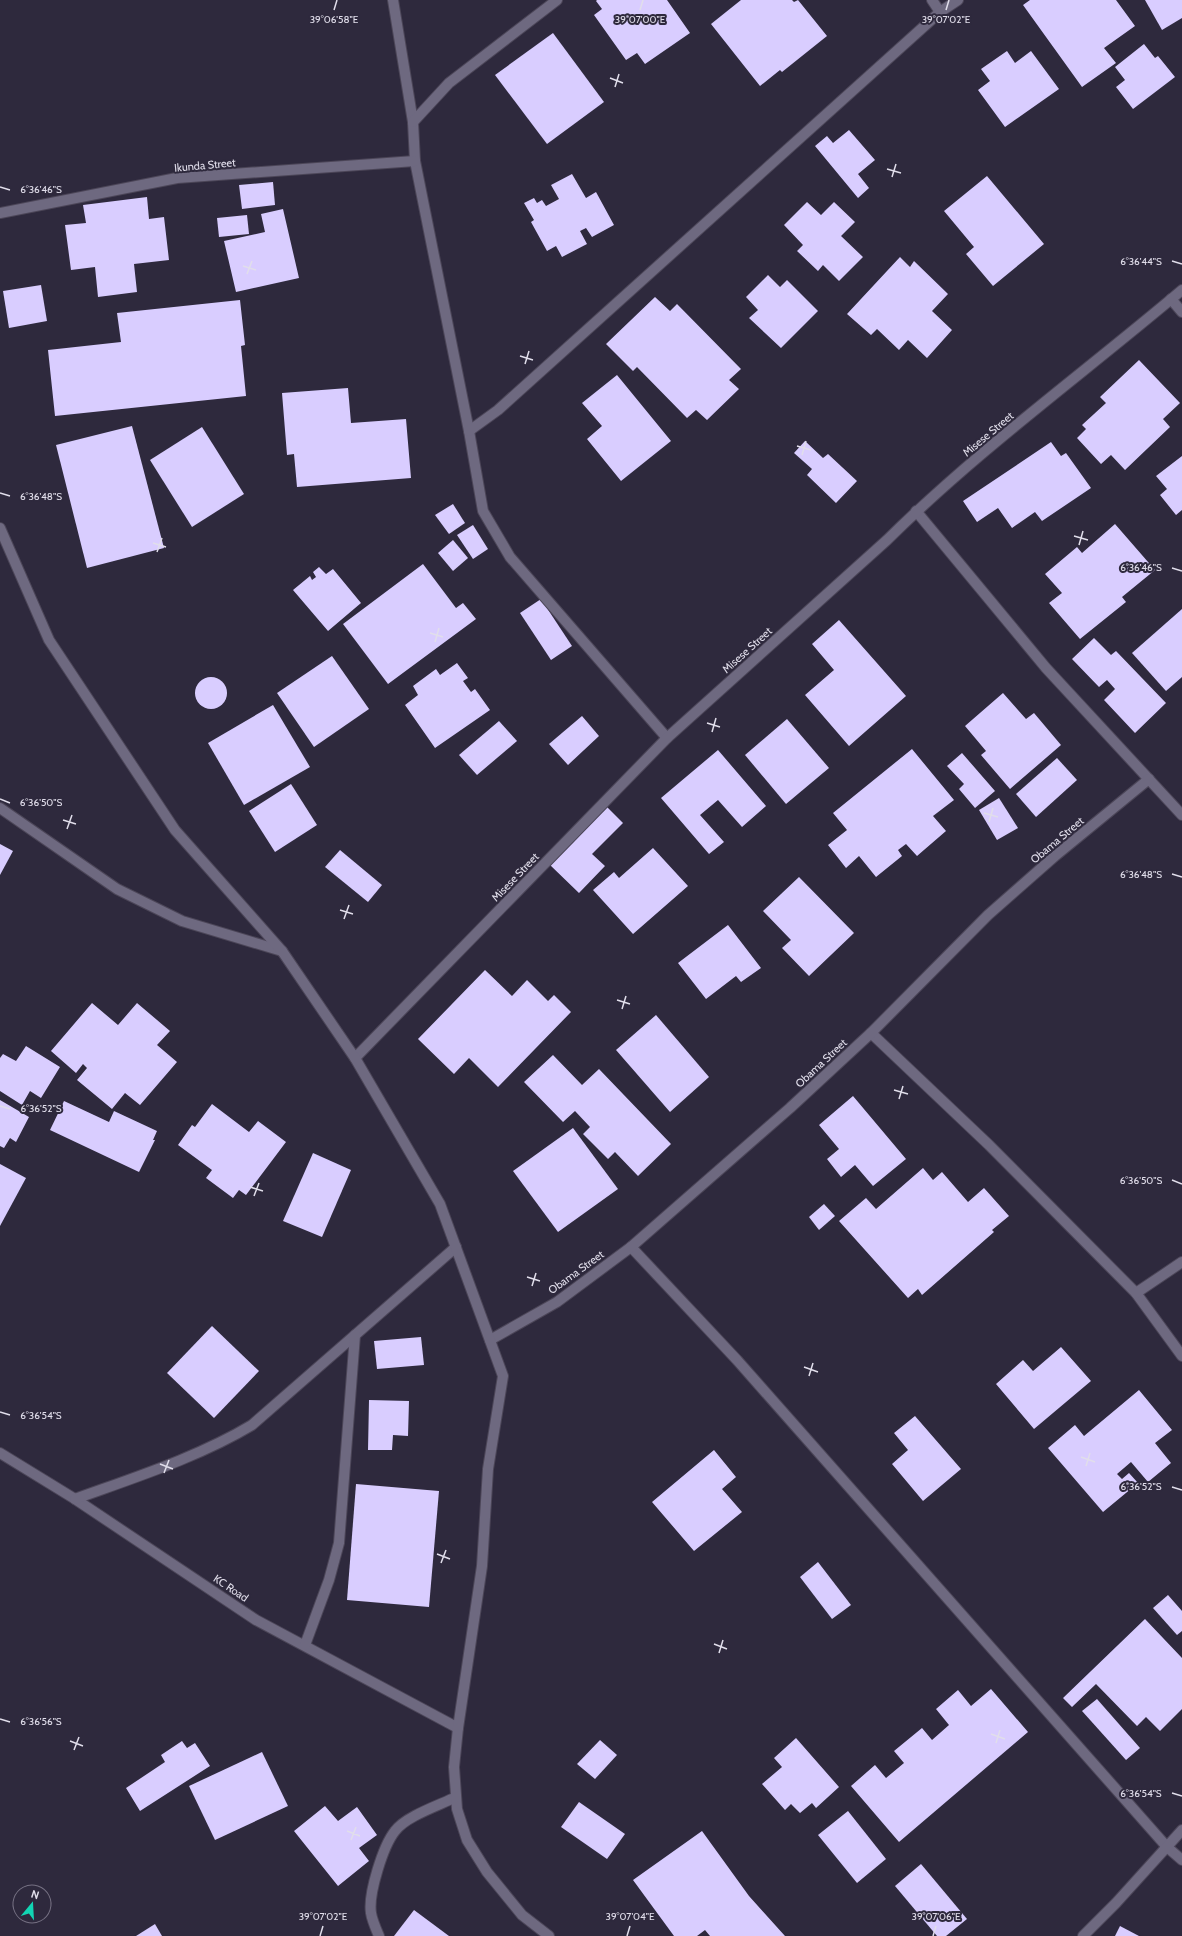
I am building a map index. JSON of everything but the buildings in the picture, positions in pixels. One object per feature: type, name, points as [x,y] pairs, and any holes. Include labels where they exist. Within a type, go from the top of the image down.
[{"type":"street","points":[[393,0],[413,122],[415,161],[469,431],[483,511],[510,557],[667,738]]},
{"type":"street","points":[[413,122],[449,83],[557,0]]},
{"type":"street","points":[[932,0],[940,12]]},
{"type":"street","points":[[469,431],[498,410],[940,12],[958,0]]},
{"type":"street","name":"Ikunda Street","points":[[0,213],[177,178],[415,161]]},
{"type":"street","name":"Misese Street","points":[[355,1058],[667,738],[881,545],[916,511],[1065,384],[1182,290]]},
{"type":"street","points":[[1171,299],[1182,312]]},
{"type":"street","points":[[916,511],[1046,668],[1182,815]]},
{"type":"street","points":[[0,528],[49,640],[171,823],[282,951],[355,1058],[440,1204],[503,1376],[488,1469],[482,1566],[458,1728],[454,1767],[457,1809],[467,1840],[487,1872],[522,1915],[549,1936]]},
{"type":"street","name":"Obama Street","points":[[490,1340],[557,1302],[631,1247],[790,1108],[871,1033],[988,915],[1055,856],[1149,779]]},
{"type":"street","points":[[0,808],[117,889],[182,921],[282,951]]},
{"type":"street","points":[[871,1033],[989,1145],[1136,1293],[1182,1356]]},
{"type":"street","points":[[75,1498],[139,1476],[232,1437],[252,1425],[456,1247]]},
{"type":"street","points":[[631,1247],[738,1360],[1167,1846],[1182,1860]]},
{"type":"street","points":[[1136,1293],[1182,1262]]},
{"type":"street","points":[[305,1645],[329,1580],[339,1543],[355,1335]]},
{"type":"street","name":"KC Road","points":[[0,1453],[75,1498],[256,1620],[458,1728]]},
{"type":"street","points":[[378,1936],[370,1912],[373,1884],[382,1856],[395,1831],[409,1820],[456,1797]]},
{"type":"street","points":[[1083,1936],[1116,1903],[1182,1830]]}]
